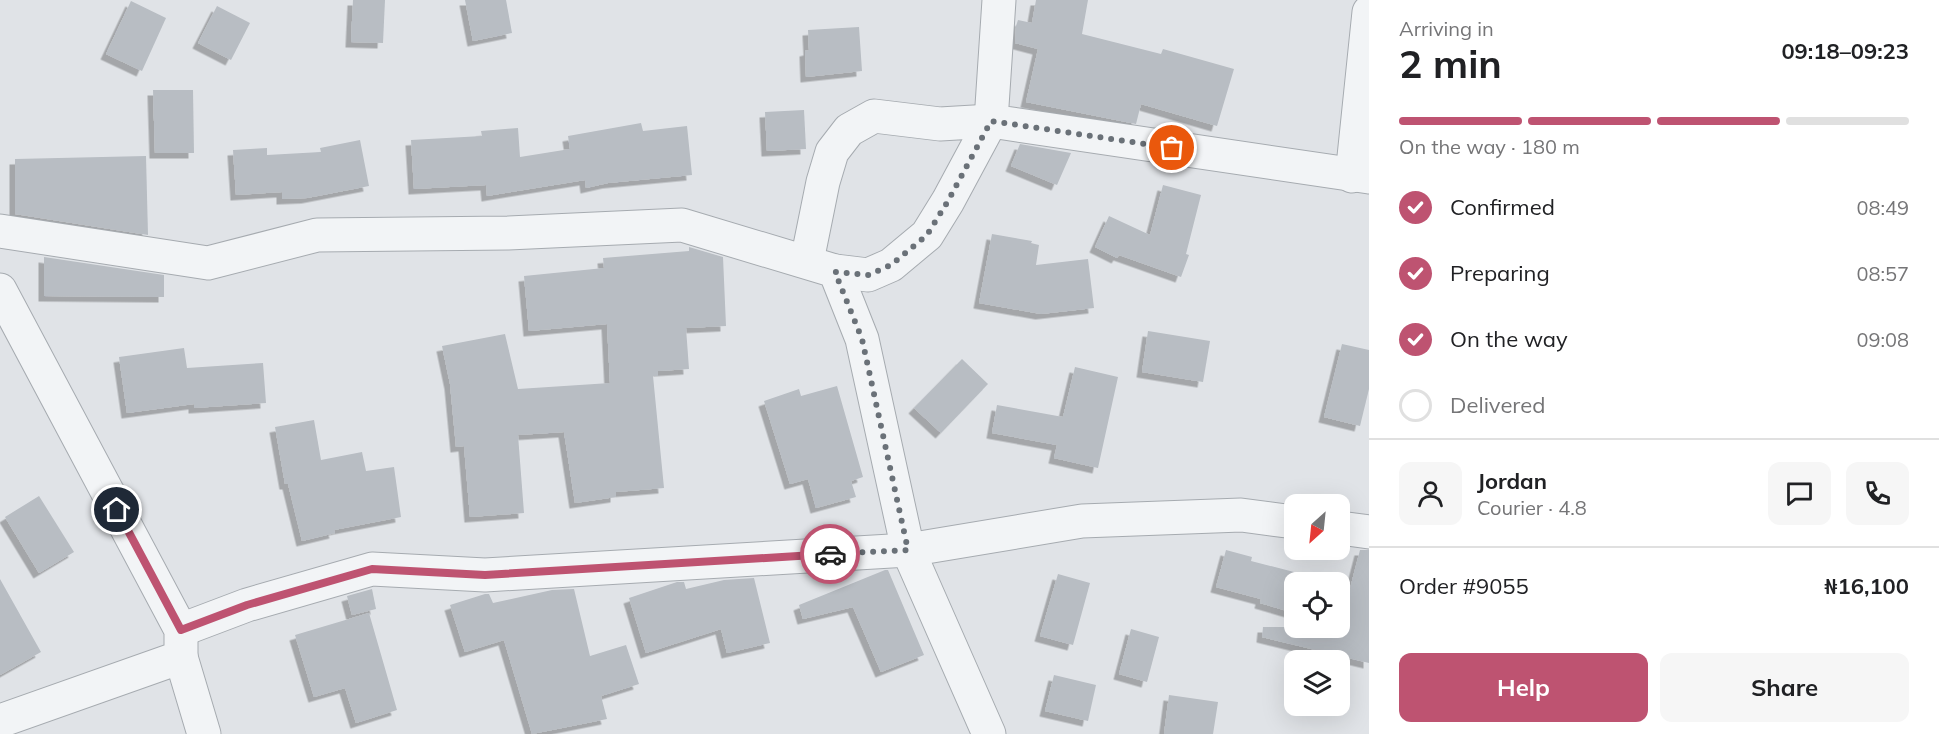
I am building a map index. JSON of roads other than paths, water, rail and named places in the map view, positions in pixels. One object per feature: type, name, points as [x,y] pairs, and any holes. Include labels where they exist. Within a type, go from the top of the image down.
[{"type":"street","points":[[0,231],[208,263],[317,235],[508,233],[682,225],[821,266],[868,275],[891,265],[927,235],[991,121],[999,0]]},
{"type":"street","points":[[989,734],[908,550],[862,339],[821,266],[822,182],[832,152],[849,130],[874,116],[940,124],[991,121],[1361,176],[1369,12]]},
{"type":"street","points":[[0,290],[181,643],[204,734]]},
{"type":"street","points":[[0,722],[181,643],[247,605],[372,569],[485,575],[908,550],[1082,521],[1241,515],[1284,521]]},
{"type":"street","points":[[1350,529],[1369,532]]}]
